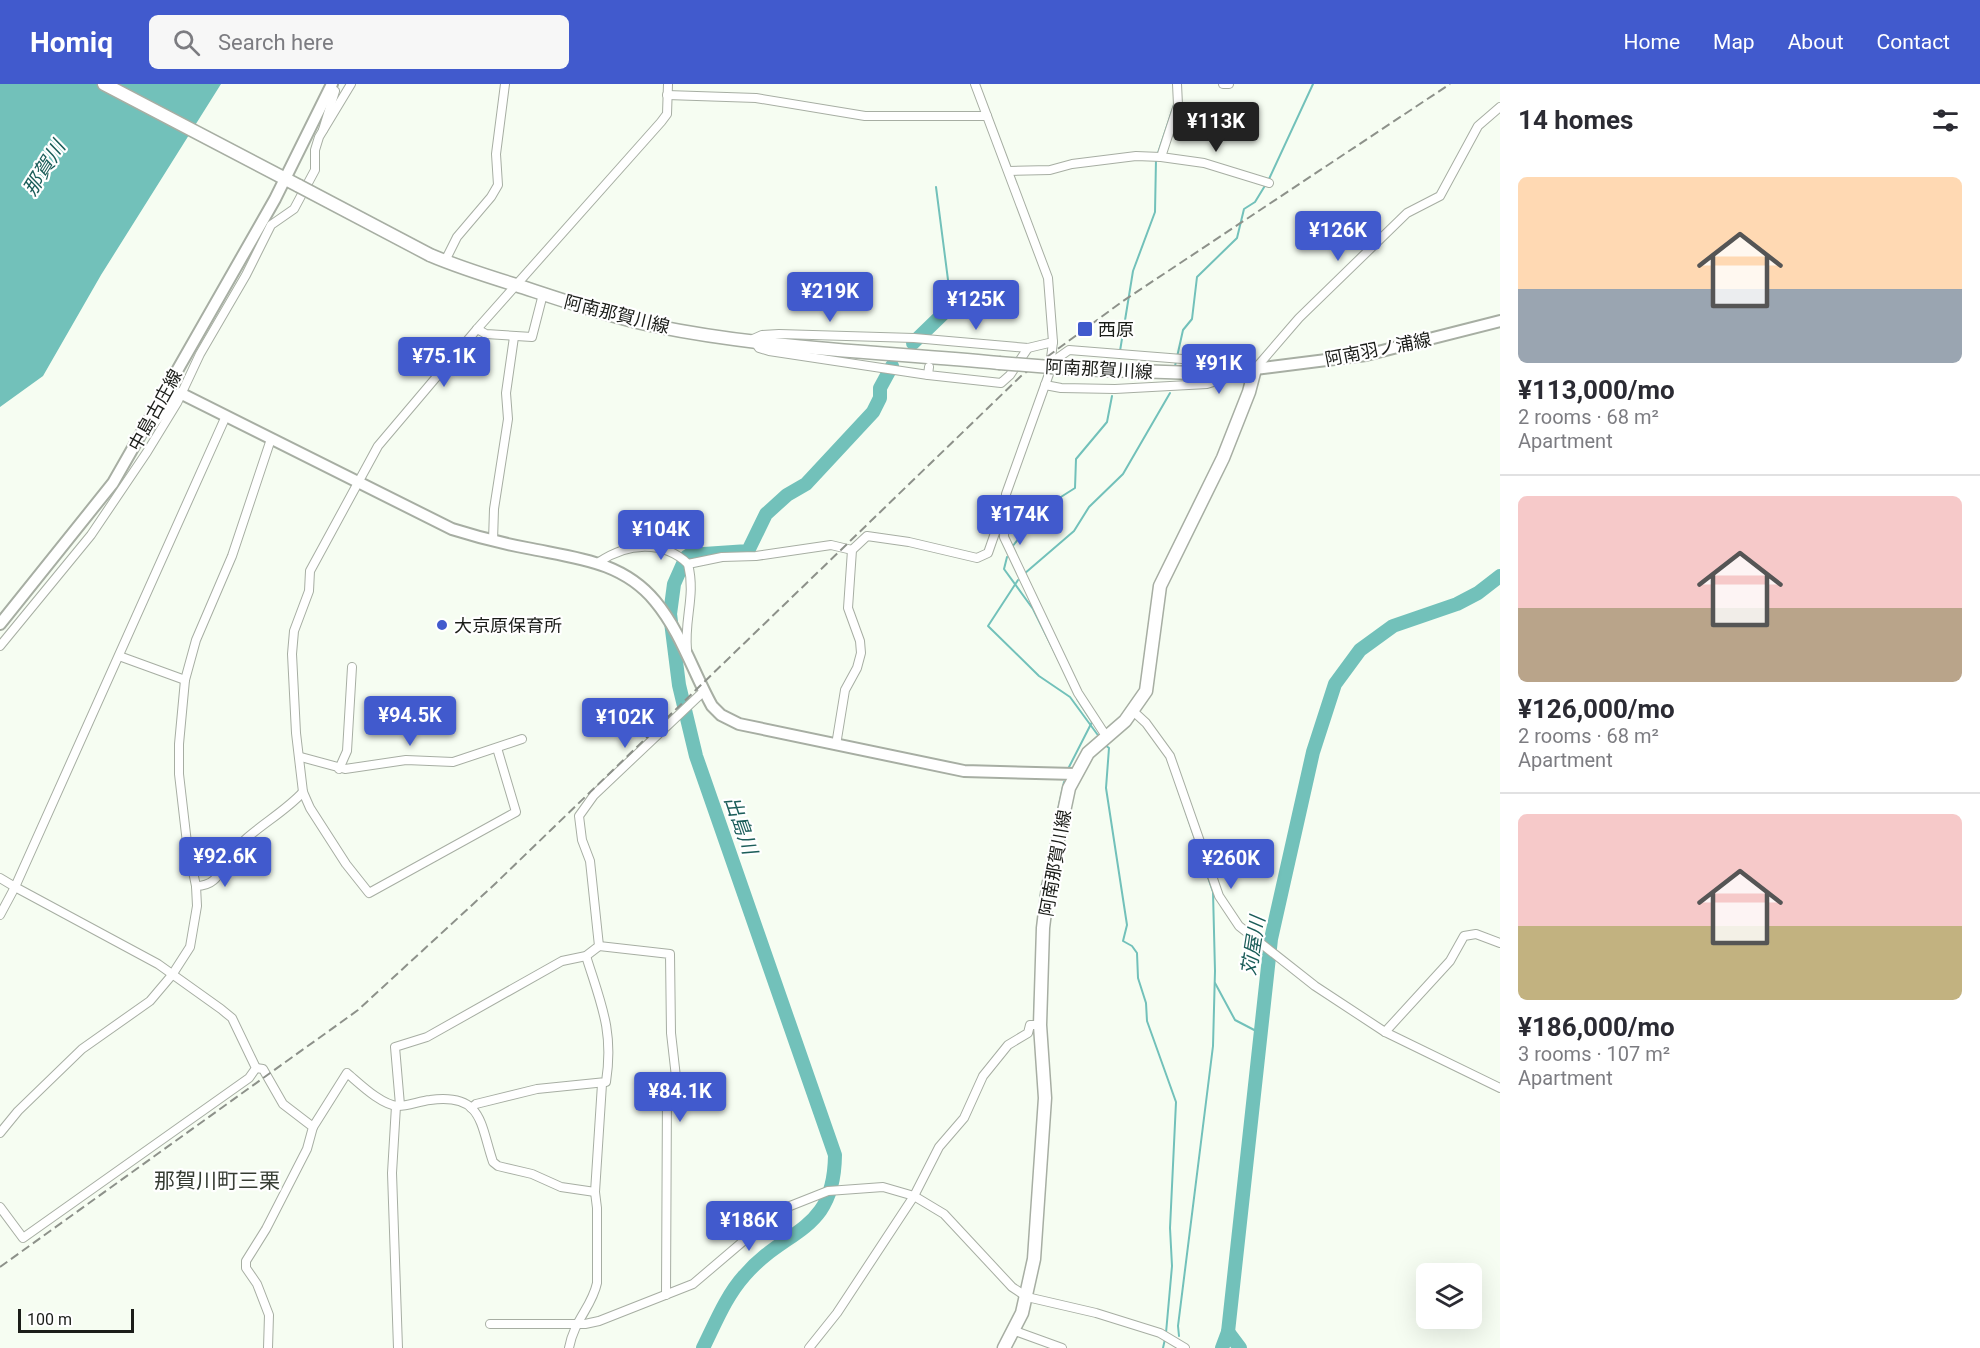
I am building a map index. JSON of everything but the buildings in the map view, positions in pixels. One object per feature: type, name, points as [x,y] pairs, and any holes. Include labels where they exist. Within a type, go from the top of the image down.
[{"type":"main road","name":"阿南那賀川線","points":[[104,84],[430,255],[617,317],[656,326],[753,339],[999,363],[1075,369],[1195,373],[1255,369],[1249,392],[1223,458],[1160,586],[1146,690],[1134,711],[1088,753],[1075,774],[1067,798],[1048,887],[1036,1025],[1045,1098],[1034,1259],[1027,1297],[1015,1331],[1004,1348]]},
{"type":"street","points":[[0,646],[91,535],[147,452],[271,225],[294,209],[315,170],[315,150],[323,132],[351,84]]},
{"type":"street","points":[[445,261],[457,237],[491,197],[498,185],[496,154],[505,84]]},
{"type":"street","points":[[497,748],[516,812],[369,893],[310,808],[303,792],[293,692],[294,631],[309,591],[310,571],[378,446],[661,122],[666,114],[668,84]]},
{"type":"street","points":[[975,84],[1048,278],[1053,342],[1052,362],[1009,486],[1002,525],[1008,552],[1078,693],[1106,736]]},
{"type":"street","points":[[1158,157],[1178,105],[1177,84]]},
{"type":"street","points":[[1223,84],[1228,84]]},
{"type":"street","points":[[282,177],[334,87]]},
{"type":"street","points":[[323,132],[334,87]]},
{"type":"street","points":[[668,95],[756,98],[865,116],[987,116]]},
{"type":"street","points":[[1045,385],[1061,388],[1172,387],[1222,381],[1255,369],[1299,318],[1407,213],[1440,195],[1478,126],[1499,106]]},
{"type":"street","points":[[1009,171],[1050,170],[1101,160],[1158,157],[1204,163],[1267,182]]},
{"type":"street","name":"中島古庄線","points":[[0,624],[90,515],[113,483],[282,177]]},
{"type":"street","points":[[477,330],[486,334],[532,337],[543,294]]},
{"type":"street","name":"阿南羽ノ浦線","points":[[1255,369],[1366,355],[1500,321]]},
{"type":"street","points":[[1028,348],[1010,375],[1001,383],[929,371],[890,369],[769,351],[759,348],[753,339],[762,335],[779,334],[918,338],[933,344],[1028,348],[1053,342]]},
{"type":"street","points":[[493,541],[494,509],[508,419],[506,393],[514,337]]},
{"type":"street","points":[[1052,362],[1069,350],[1220,362],[1255,369]]},
{"type":"street","points":[[180,393],[452,529],[493,541],[600,562],[641,586],[657,603],[688,656],[704,691],[721,714],[739,724],[981,774],[1075,774]]},
{"type":"street","points":[[143,432],[152,426],[180,393]]},
{"type":"street","points":[[0,915],[15,887],[226,416]]},
{"type":"street","points":[[0,1133],[18,1111],[82,1049],[150,1001],[172,975],[190,947],[197,906],[196,886],[186,843],[178,744],[185,680],[189,661],[232,556],[271,439]]},
{"type":"street","points":[[836,744],[845,690],[857,668],[861,653],[860,641],[849,608],[852,550],[867,536],[909,542],[977,558],[988,553],[996,530],[1002,525]]},
{"type":"street","points":[[688,564],[722,557],[756,556],[831,545],[852,550]]},
{"type":"street","points":[[600,562],[624,550],[652,547],[668,550],[688,564],[693,583],[686,625],[688,656]]},
{"type":"street","points":[[119,656],[185,680]]},
{"type":"street","points":[[339,769],[347,751],[352,667]]},
{"type":"street","points":[[599,946],[590,861],[582,840],[579,816],[594,795],[704,691]]},
{"type":"street","points":[[1134,711],[1170,756],[1219,896],[1239,926],[1315,986],[1385,1032],[1500,1088]]},
{"type":"street","points":[[301,757],[308,757],[339,769],[406,760],[453,762],[522,739]]},
{"type":"street","points":[[196,886],[214,881],[240,845],[303,792]]},
{"type":"street","points":[[0,878],[158,964],[232,1018],[256,1068]]},
{"type":"street","points":[[1385,1032],[1450,961],[1464,936],[1469,933],[1476,934],[1500,943]]},
{"type":"street","points":[[398,1348],[392,1173],[398,1105],[395,1047],[426,1037],[562,961],[586,956],[599,946],[670,954],[670,1033],[676,1077],[667,1091],[666,1295]]},
{"type":"street","points":[[471,1108],[476,1104],[537,1089],[606,1082],[610,1035],[586,956]]},
{"type":"street","points":[[808,1348],[837,1313],[916,1197],[939,1147],[964,1118],[983,1076],[1008,1045],[1028,1033],[1036,1025]]},
{"type":"street","points":[[256,1068],[263,1069],[283,1104],[313,1127]]},
{"type":"street","points":[[0,1207],[23,1238],[249,1078],[256,1068]]},
{"type":"street","points":[[268,1348],[269,1316],[256,1284],[246,1268],[246,1261],[266,1229],[307,1149],[313,1127],[347,1073],[370,1092],[398,1105],[444,1099],[471,1108],[482,1119],[493,1162],[498,1166],[532,1174],[561,1187],[595,1192]]},
{"type":"street","points":[[569,1348],[575,1324],[595,1293],[597,1283],[595,1192],[602,1084]]},
{"type":"street","points":[[490,1324],[599,1322],[693,1284],[780,1210],[831,1191],[883,1187],[916,1197],[944,1214],[1012,1287],[1027,1297],[1096,1313],[1160,1333],[1185,1348]]},
{"type":"street","points":[[1015,1331],[1062,1348]]},
{"type":"water","name":"那賀川","points":[[0,84],[221,84],[101,275],[43,376],[0,407]]},
{"type":"waterway","points":[[1269,179],[1313,84]]},
{"type":"waterway","points":[[1158,153],[1175,102]]},
{"type":"waterway","points":[[1120,351],[1133,271],[1155,212],[1156,159]]},
{"type":"waterway","points":[[1175,366],[1183,330],[1192,319],[1197,277],[1237,238],[1244,209],[1255,202],[1266,184]]},
{"type":"waterway","points":[[936,187],[951,303],[947,310]]},
{"type":"waterway","name":"出島川","points":[[913,343],[947,310]]},
{"type":"waterway","name":"出島川","points":[[703,1348],[726,1301],[744,1276],[760,1260],[805,1227],[817,1215],[833,1181],[835,1155],[696,756],[679,685],[670,614],[674,584],[689,555],[748,551],[766,514],[787,495],[806,484],[873,412],[880,398],[880,388],[892,366]]},
{"type":"waterway","points":[[1024,574],[1074,531],[1089,507],[1123,474],[1170,393]]},
{"type":"waterway","points":[[1012,547],[1042,509],[1075,488],[1076,459],[1107,422],[1112,396]]},
{"type":"waterway","points":[[1007,557],[1004,569],[1033,609],[1067,677]]},
{"type":"waterway","name":"苅屋川","points":[[1222,1348],[1228,1332],[1271,939],[1313,752],[1335,684],[1360,650],[1393,626],[1457,604],[1478,593],[1500,576]]},
{"type":"waterway","points":[[1018,580],[988,626],[1039,676],[1070,697],[1100,738]]},
{"type":"waterway","points":[[1068,769],[1092,722],[1077,699]]},
{"type":"waterway","points":[[1105,745],[1109,748],[1106,788],[1127,925],[1123,941],[1132,946],[1137,953],[1138,978],[1146,1003],[1147,1021],[1176,1102],[1170,1228],[1172,1266],[1166,1333]]},
{"type":"waterway","points":[[1050,848],[1064,782]]},
{"type":"waterway","points":[[1177,786],[1213,892],[1215,971],[1213,1046],[1178,1326],[1179,1336]]},
{"type":"waterway","points":[[1039,912],[1042,884]]},
{"type":"waterway","points":[[1034,1022],[1037,944]]},
{"type":"waterway","points":[[1215,983],[1235,1020],[1260,1033]]},
{"type":"waterway","points":[[1228,1332],[1240,1348]]},
{"type":"waterway","points":[[1163,1348],[1165,1339]]},
{"type":"railway","points":[[0,1267],[358,1010],[496,883],[1021,376],[1123,301],[1450,84]]},
{"type":"place","name":"西原","points":[[1085,329]]},
{"type":"place","name":"大京原保育所","points":[[442,625]]},
{"type":"district","name":"那賀川町三栗","points":[[217,1181]]}]
